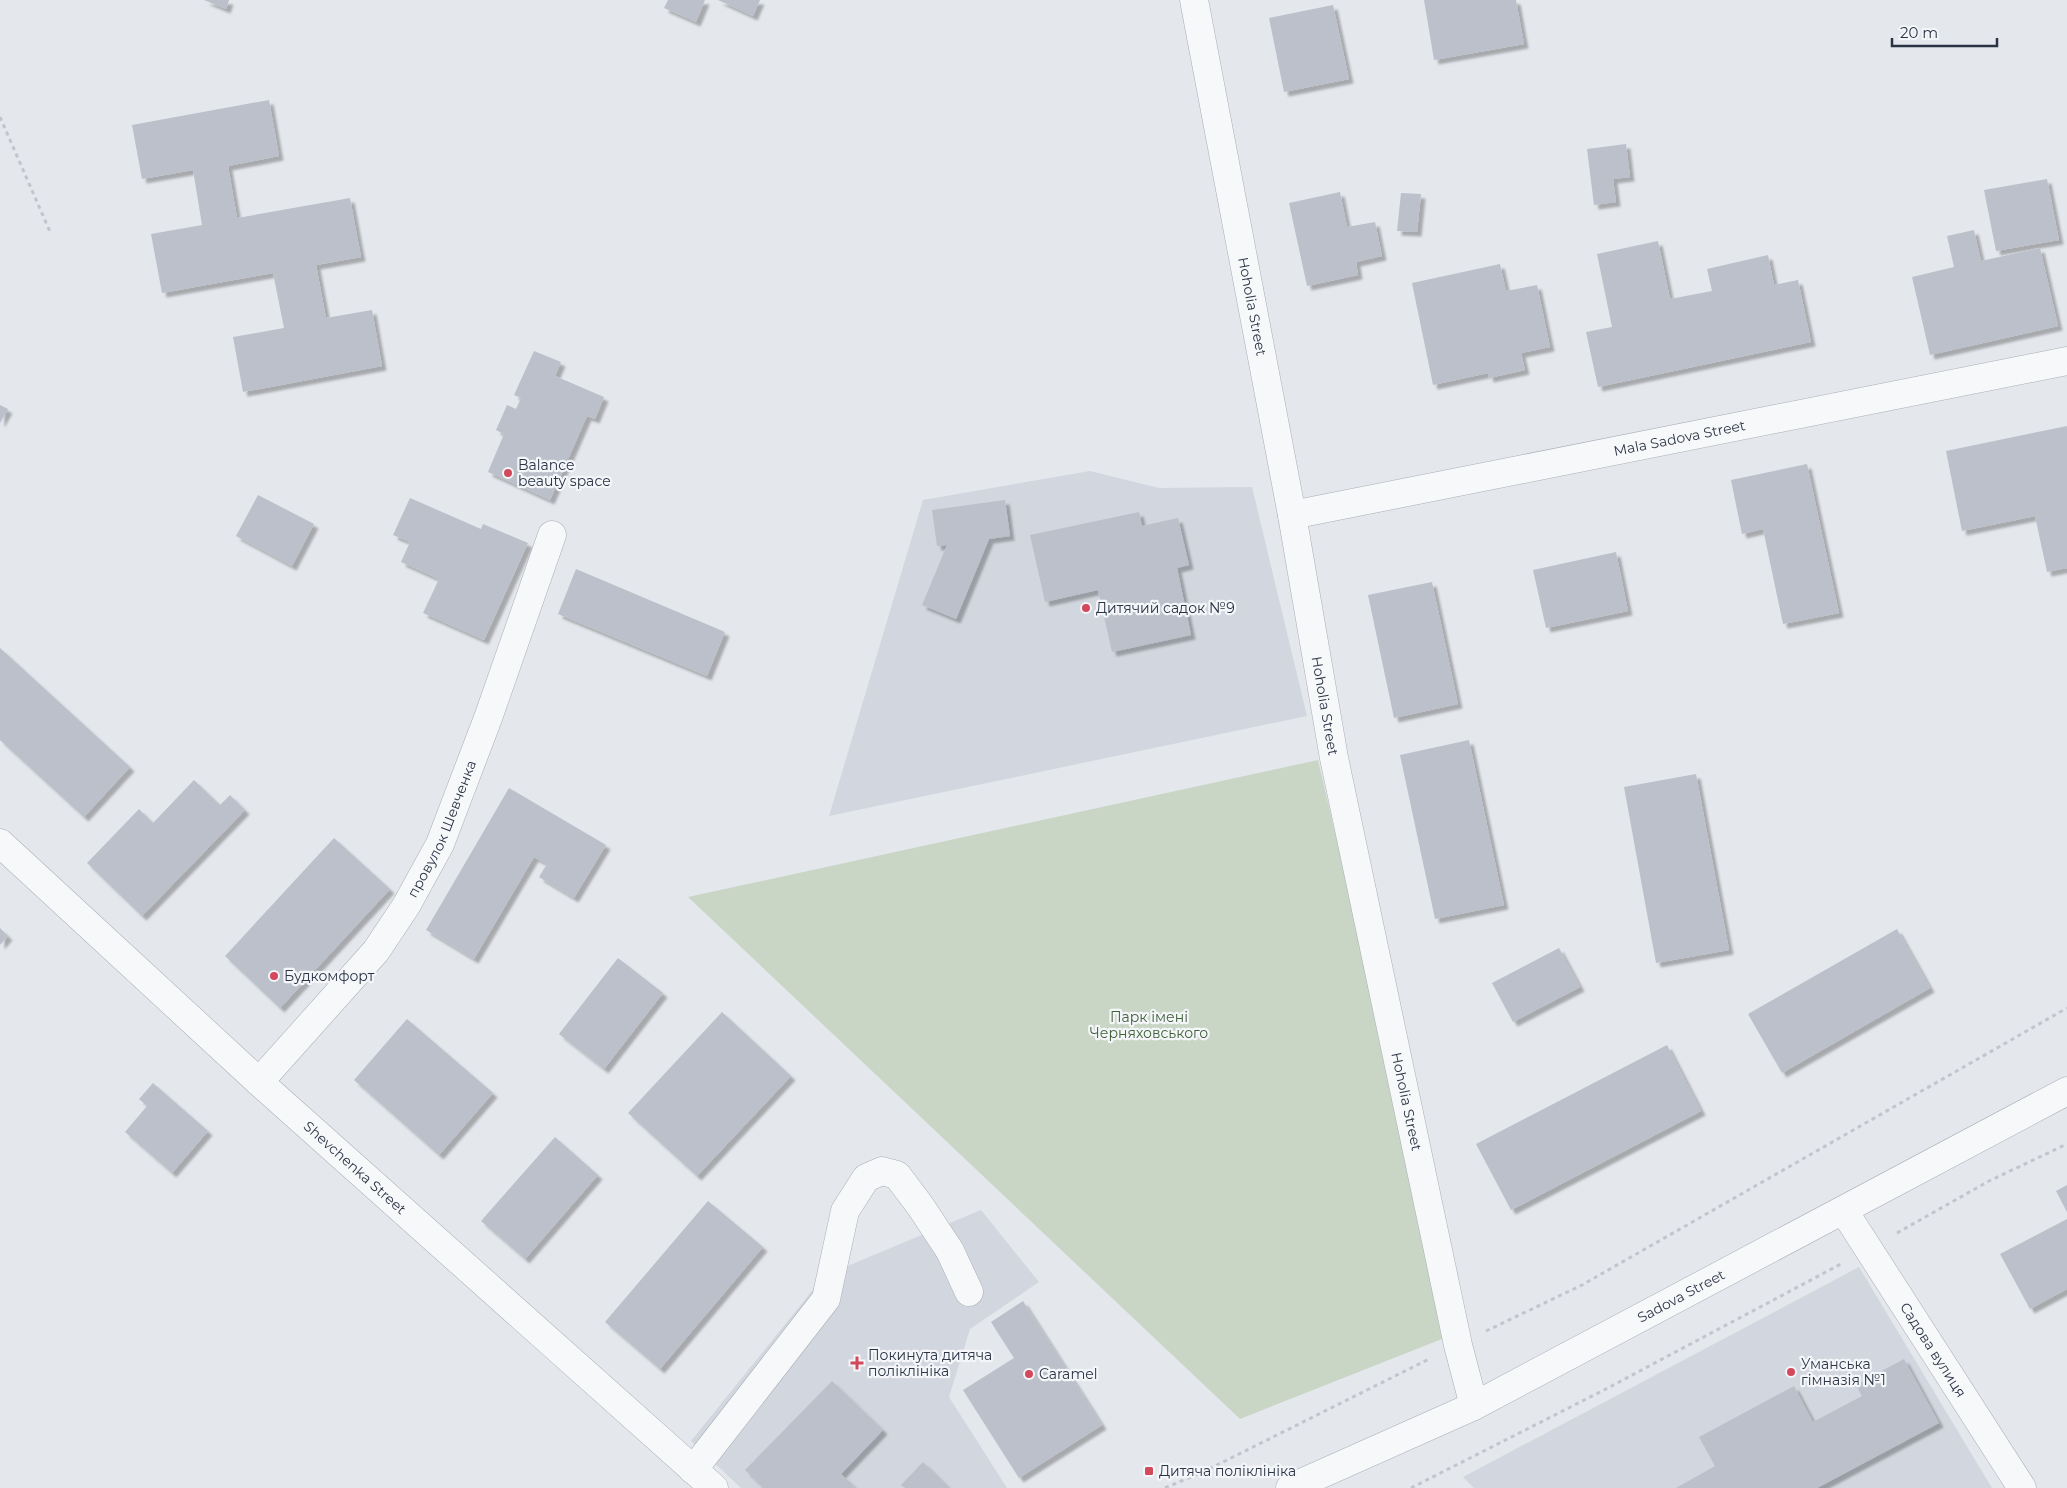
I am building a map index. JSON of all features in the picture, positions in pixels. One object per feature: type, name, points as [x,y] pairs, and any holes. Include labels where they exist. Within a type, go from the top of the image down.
[{"type":"street","name":"Hoholia Street","points":[[1194,0],[1292,515],[1334,758],[1458,1345],[1474,1406]]},
{"type":"street","name":"Mala Sadova Street","points":[[1292,515],[2067,361]]},
{"type":"street","name":"провулок Шевченка","points":[[259,1082],[376,951],[406,906],[440,844],[488,718],[552,535]]},
{"type":"street","name":"Shevchenka Street","points":[[0,843],[259,1082],[714,1488]]},
{"type":"street","name":"Sadova Street","points":[[1290,1488],[1474,1406],[2067,1092]]},
{"type":"street","points":[[693,1470],[826,1300],[845,1211],[866,1178],[882,1170],[897,1175],[950,1251],[969,1292]]},
{"type":"street","name":"Садова вулиця","points":[[1844,1211],[2022,1488]]},
{"type":"path","points":[[0,117],[51,234]]},
{"type":"path","points":[[1165,1488],[1213,1467],[1582,1285],[2067,1008]]},
{"type":"path","points":[[1411,1488],[1604,1390],[1869,1249],[1989,1181],[2067,1144]]},
{"type":"shaded area","name":"Дитячий садок №9","points":[[1090,471],[1159,488],[1252,487],[1307,716],[829,816],[923,500]]},
{"type":"shaded area","name":"Покинута дитяча поліклініка","points":[[981,1210],[1039,1282],[970,1329],[949,1397],[1007,1488],[741,1488],[691,1441],[824,1276]]},
{"type":"shaded area","name":"Уманська гімназія №1","points":[[1859,1267],[1992,1488],[1474,1488],[1463,1477]]},
{"type":"green space","name":"Парк імені Черняховського","points":[[1318,760],[1452,1335],[1240,1419],[688,897]]},
{"type":"building","points":[[204,0],[229,0],[226,9]]},
{"type":"building","points":[[668,0],[705,0],[696,22],[664,8]]},
{"type":"building","points":[[718,0],[760,0],[753,16]]},
{"type":"building","points":[[1424,0],[1516,0],[1524,44],[1434,60]]},
{"type":"building","points":[[1333,5],[1349,79],[1284,92],[1269,18]]},
{"type":"building","points":[[269,100],[279,156],[228,166],[237,218],[350,198],[361,257],[316,265],[326,318],[372,310],[382,366],[243,392],[233,337],[284,328],[273,273],[162,293],[151,234],[202,225],[193,170],[142,179],[132,125]]},
{"type":"building","points":[[1626,144],[1630,177],[1613,179],[1616,202],[1594,205],[1587,149]]},
{"type":"building","points":[[2047,179],[2059,240],[1996,251],[1984,190]]},
{"type":"building","points":[[1340,192],[1347,227],[1375,222],[1382,256],[1356,262],[1358,275],[1307,286],[1289,203]]},
{"type":"building","points":[[1401,193],[1421,194],[1417,232],[1397,231]]},
{"type":"building","points":[[1974,230],[1981,261],[2040,248],[2058,326],[1930,355],[1912,277],[1954,267],[1947,236]]},
{"type":"building","points":[[1658,241],[1670,299],[1712,291],[1707,269],[1768,255],[1774,285],[1798,280],[1811,342],[1598,387],[1586,332],[1612,327],[1597,254]]},
{"type":"building","points":[[1500,264],[1506,291],[1537,285],[1550,347],[1521,353],[1525,370],[1489,378],[1488,373],[1433,385],[1412,283]]},
{"type":"building","points":[[534,351],[561,362],[555,376],[604,397],[595,419],[587,416],[550,500],[488,472],[504,434],[496,430],[507,405],[516,409],[521,398],[514,395]]},
{"type":"building","points":[[0,405],[8,409],[0,423]]},
{"type":"building","points":[[2067,426],[2067,568],[2047,572],[2035,516],[1962,531],[1946,451]]},
{"type":"building","points":[[1807,464],[1839,613],[1783,624],[1763,529],[1742,534],[1731,480]]},
{"type":"building","points":[[258,495],[314,524],[292,566],[236,536]]},
{"type":"building","points":[[410,498],[481,529],[483,524],[528,543],[484,640],[423,613],[439,579],[401,562],[410,542],[393,535]]},
{"type":"building","points":[[1005,500],[1010,536],[989,539],[956,619],[922,605],[947,545],[937,546],[932,510]]},
{"type":"building","points":[[1139,512],[1142,526],[1178,518],[1189,565],[1177,568],[1191,635],[1112,652],[1098,590],[1045,602],[1030,535]]},
{"type":"building","points":[[1616,552],[1628,611],[1546,628],[1533,570]]},
{"type":"building","points":[[576,569],[725,632],[707,676],[558,614]]},
{"type":"building","points":[[1432,582],[1458,704],[1394,718],[1368,595]]},
{"type":"building","points":[[0,648],[130,767],[84,817],[0,740]]},
{"type":"building","points":[[1469,740],[1504,905],[1435,919],[1400,755]]},
{"type":"building","points":[[1696,774],[1729,950],[1656,963],[1624,787]]},
{"type":"building","points":[[194,780],[220,805],[230,795],[245,810],[142,916],[87,863],[139,809],[153,823]]},
{"type":"building","points":[[509,788],[606,845],[574,898],[539,877],[547,864],[534,857],[474,959],[426,930]]},
{"type":"building","points":[[334,838],[390,889],[280,1008],[225,956]]},
{"type":"building","points":[[0,928],[8,936],[0,945]]},
{"type":"building","points":[[1897,929],[1930,988],[1782,1073],[1748,1014]]},
{"type":"building","points":[[1559,948],[1580,987],[1513,1022],[1492,983]]},
{"type":"building","points":[[618,958],[663,993],[604,1069],[559,1034]]},
{"type":"building","points":[[722,1012],[791,1076],[697,1176],[628,1113]]},
{"type":"building","points":[[407,1019],[493,1093],[439,1155],[354,1080]]},
{"type":"building","points":[[1667,1045],[1701,1111],[1511,1210],[1476,1144]]},
{"type":"building","points":[[153,1083],[208,1131],[172,1173],[125,1132],[147,1106],[139,1099]]},
{"type":"building","points":[[555,1137],[598,1175],[525,1259],[481,1221]]},
{"type":"building","points":[[2067,1185],[2067,1212],[2056,1191]]},
{"type":"building","points":[[708,1201],[763,1247],[660,1369],[605,1322]]},
{"type":"building","points":[[2067,1219],[2067,1289],[2030,1309],[2000,1254]]},
{"type":"building","name":"Caramel","points":[[1023,1301],[1102,1425],[1019,1478],[963,1390],[1014,1358],[991,1322]]},
{"type":"building","points":[[1904,1359],[1939,1423],[1817,1488],[1676,1488],[1715,1466],[1699,1437],[1794,1386],[1813,1422],[1862,1396],[1856,1385]]},
{"type":"building","points":[[832,1381],[883,1430],[841,1474],[856,1488],[764,1488],[745,1470]]},
{"type":"building","points":[[923,1462],[949,1488],[905,1488],[901,1485]]},
{"type":"place","name":"Balance beauty space","points":[[508,473]]},
{"type":"place","name":"Дитячий садок №9","points":[[1086,608]]},
{"type":"place","name":"Будкомфорт","points":[[274,976]]},
{"type":"place","name":"Покинута дитяча поліклініка","points":[[857,1363]]},
{"type":"place","name":"Уманська гімназія №1","points":[[1791,1372]]},
{"type":"place","name":"Caramel","points":[[1029,1374]]},
{"type":"place","name":"Дитяча поліклініка","points":[[1149,1471]]}]
